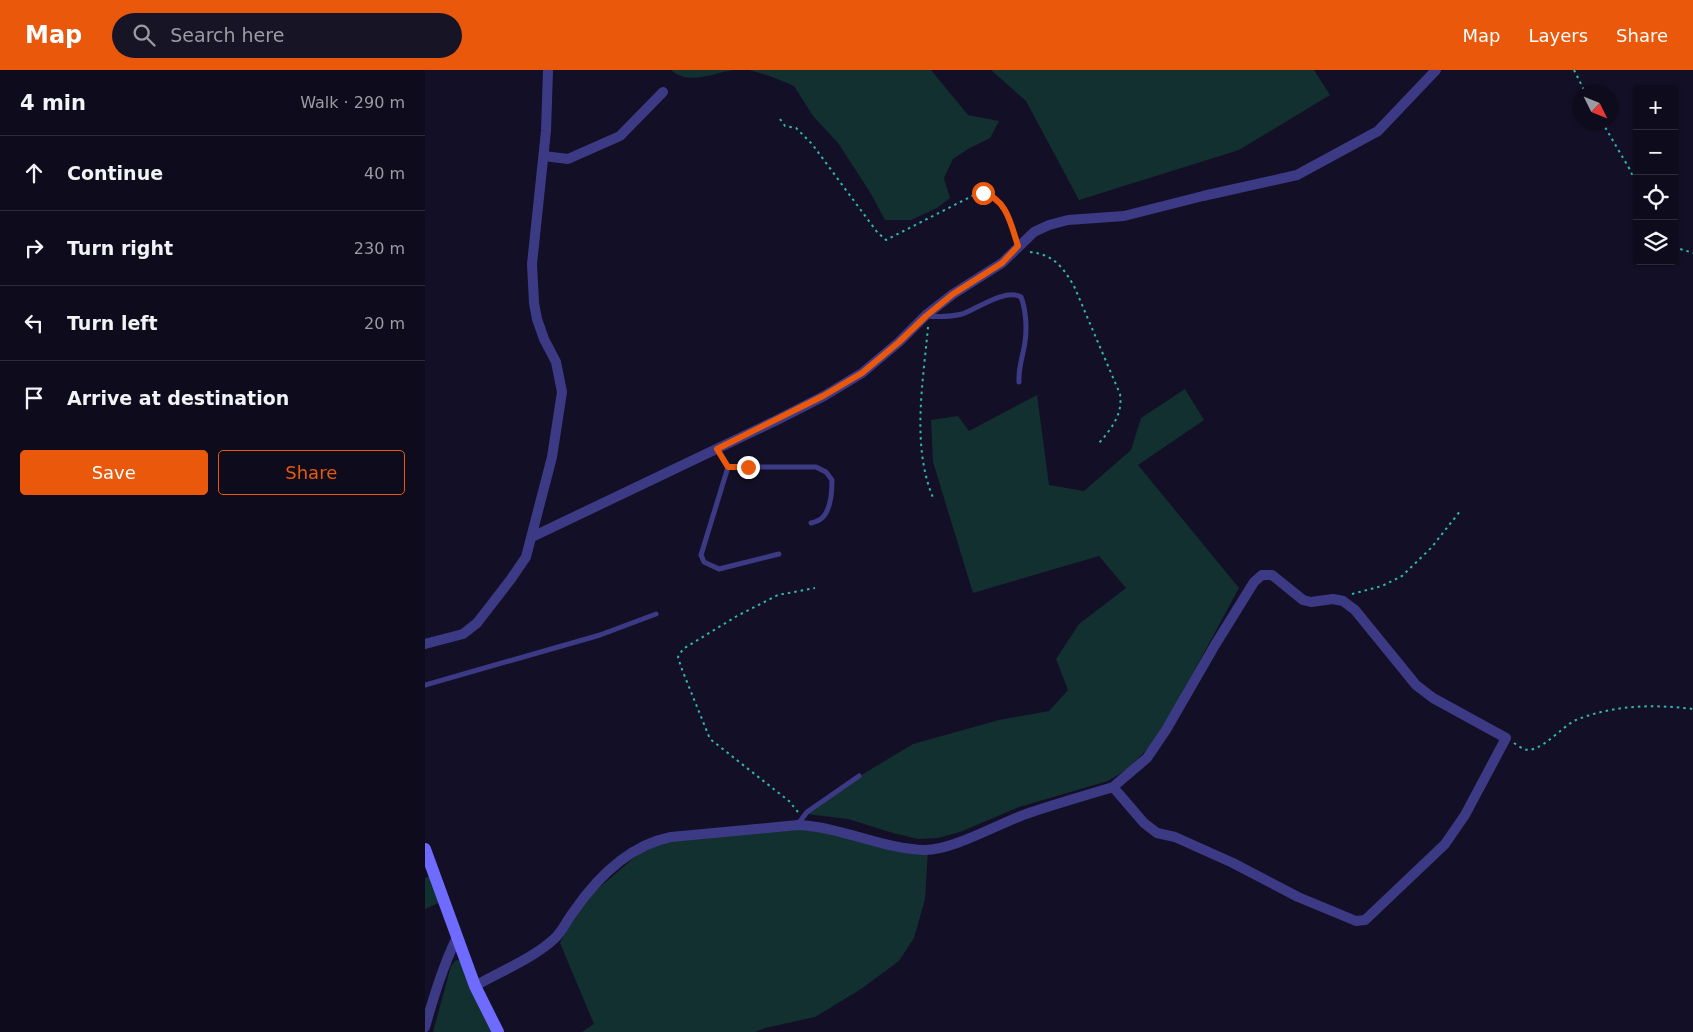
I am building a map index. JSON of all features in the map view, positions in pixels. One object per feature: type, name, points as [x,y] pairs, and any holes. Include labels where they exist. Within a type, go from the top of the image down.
[{"type":"street","points":[[425,644],[463,634],[477,623],[511,579],[525,557],[532,537],[553,457],[562,392],[556,362],[544,339],[537,319],[534,303],[532,264],[544,156],[548,70]]},
{"type":"street","points":[[532,537],[717,449],[823,396],[862,373],[953,294],[1002,263],[1034,232],[1049,225],[1068,220],[1125,216],[1297,175],[1378,132],[1436,70]]},
{"type":"street","points":[[544,156],[569,159],[620,136],[663,92]]},
{"type":"street","points":[[475,986],[543,949],[556,938],[574,910],[594,886],[619,862],[656,840],[671,837],[814,825],[906,848],[939,849],[1026,814],[1113,787],[1147,758],[1166,730],[1215,644],[1254,582],[1262,575],[1272,575],[1303,600],[1311,602],[1333,599],[1343,601],[1355,610],[1416,685],[1433,698],[1506,738],[1465,815],[1445,844],[1365,920],[1356,921],[1299,897],[1192,844],[1175,837],[1157,833],[1144,823],[1113,787]]},
{"type":"street","points":[[425,849],[475,986],[498,1032]]},
{"type":"street","points":[[425,1027],[447,958],[457,937]]},
{"type":"lane","points":[[926,316],[939,317],[962,314],[1007,296],[1016,294],[1021,297],[1025,322],[1025,341],[1018,372],[1019,382]]},
{"type":"lane","points":[[717,449],[728,467],[701,555],[704,562],[719,569],[779,554]]},
{"type":"lane","points":[[728,467],[816,467],[826,472],[832,480],[829,503],[821,520],[811,523]]},
{"type":"lane","points":[[425,685],[600,635],[656,614]]},
{"type":"lane","points":[[798,825],[807,812],[859,776]]},
{"type":"path","points":[[1574,70],[1582,85]]},
{"type":"path","points":[[779,119],[785,126],[796,128],[812,144],[877,232],[887,240],[972,196],[983,193],[993,196],[1001,202],[1018,246],[1026,251],[1049,256],[1065,271],[1074,286],[1120,394],[1121,402],[1116,422],[1099,443]]},
{"type":"path","points":[[1607,130],[1633,176]]},
{"type":"path","points":[[1678,248],[1693,253]]},
{"type":"path","points":[[926,316],[929,322],[922,409],[921,450],[928,486],[934,500]]},
{"type":"path","points":[[1333,599],[1383,586],[1402,576],[1431,548],[1461,510]]},
{"type":"path","points":[[798,825],[798,813],[789,801],[710,739],[678,657],[683,649],[749,609],[778,595],[815,588]]},
{"type":"path","points":[[1506,738],[1525,750],[1534,750],[1574,721],[1612,708],[1646,706],[1693,709]]},
{"type":"green space","points":[[671,70],[733,70],[693,78],[678,75]]},
{"type":"green space","points":[[749,70],[931,70],[968,115],[999,121],[990,138],[953,159],[944,178],[950,198],[937,208],[911,220],[885,220],[870,192],[838,143],[813,116],[794,86]]},
{"type":"green space","points":[[991,70],[1314,70],[1330,95],[1239,150],[1079,200],[1026,101]]},
{"type":"green space","points":[[1185,389],[1204,420],[1138,465],[1239,588],[1173,710],[1150,746],[1128,769],[1108,781],[1019,807],[960,832],[938,838],[918,839],[848,819],[807,814],[863,774],[913,744],[999,720],[1049,711],[1068,690],[1056,659],[1079,624],[1126,588],[1099,556],[973,593],[933,462],[931,420],[958,416],[969,431],[1037,395],[1049,485],[1084,491],[1131,450],[1141,418]]},
{"type":"green space","points":[[790,826],[928,850],[925,899],[914,938],[899,961],[861,989],[815,1017],[755,1032],[582,1032],[594,1024],[560,943],[573,916],[593,893],[644,849],[680,836]]},
{"type":"green space","points":[[432,875],[441,902],[425,909],[425,878]]},
{"type":"green space","points":[[456,960],[461,961],[493,1032],[433,1032],[451,966]]},
{"type":"route","points":[[748,467],[728,467],[717,449],[823,396],[862,373],[953,294],[983,277],[1002,263],[1018,246],[1001,202],[993,196],[983,193]]}]
